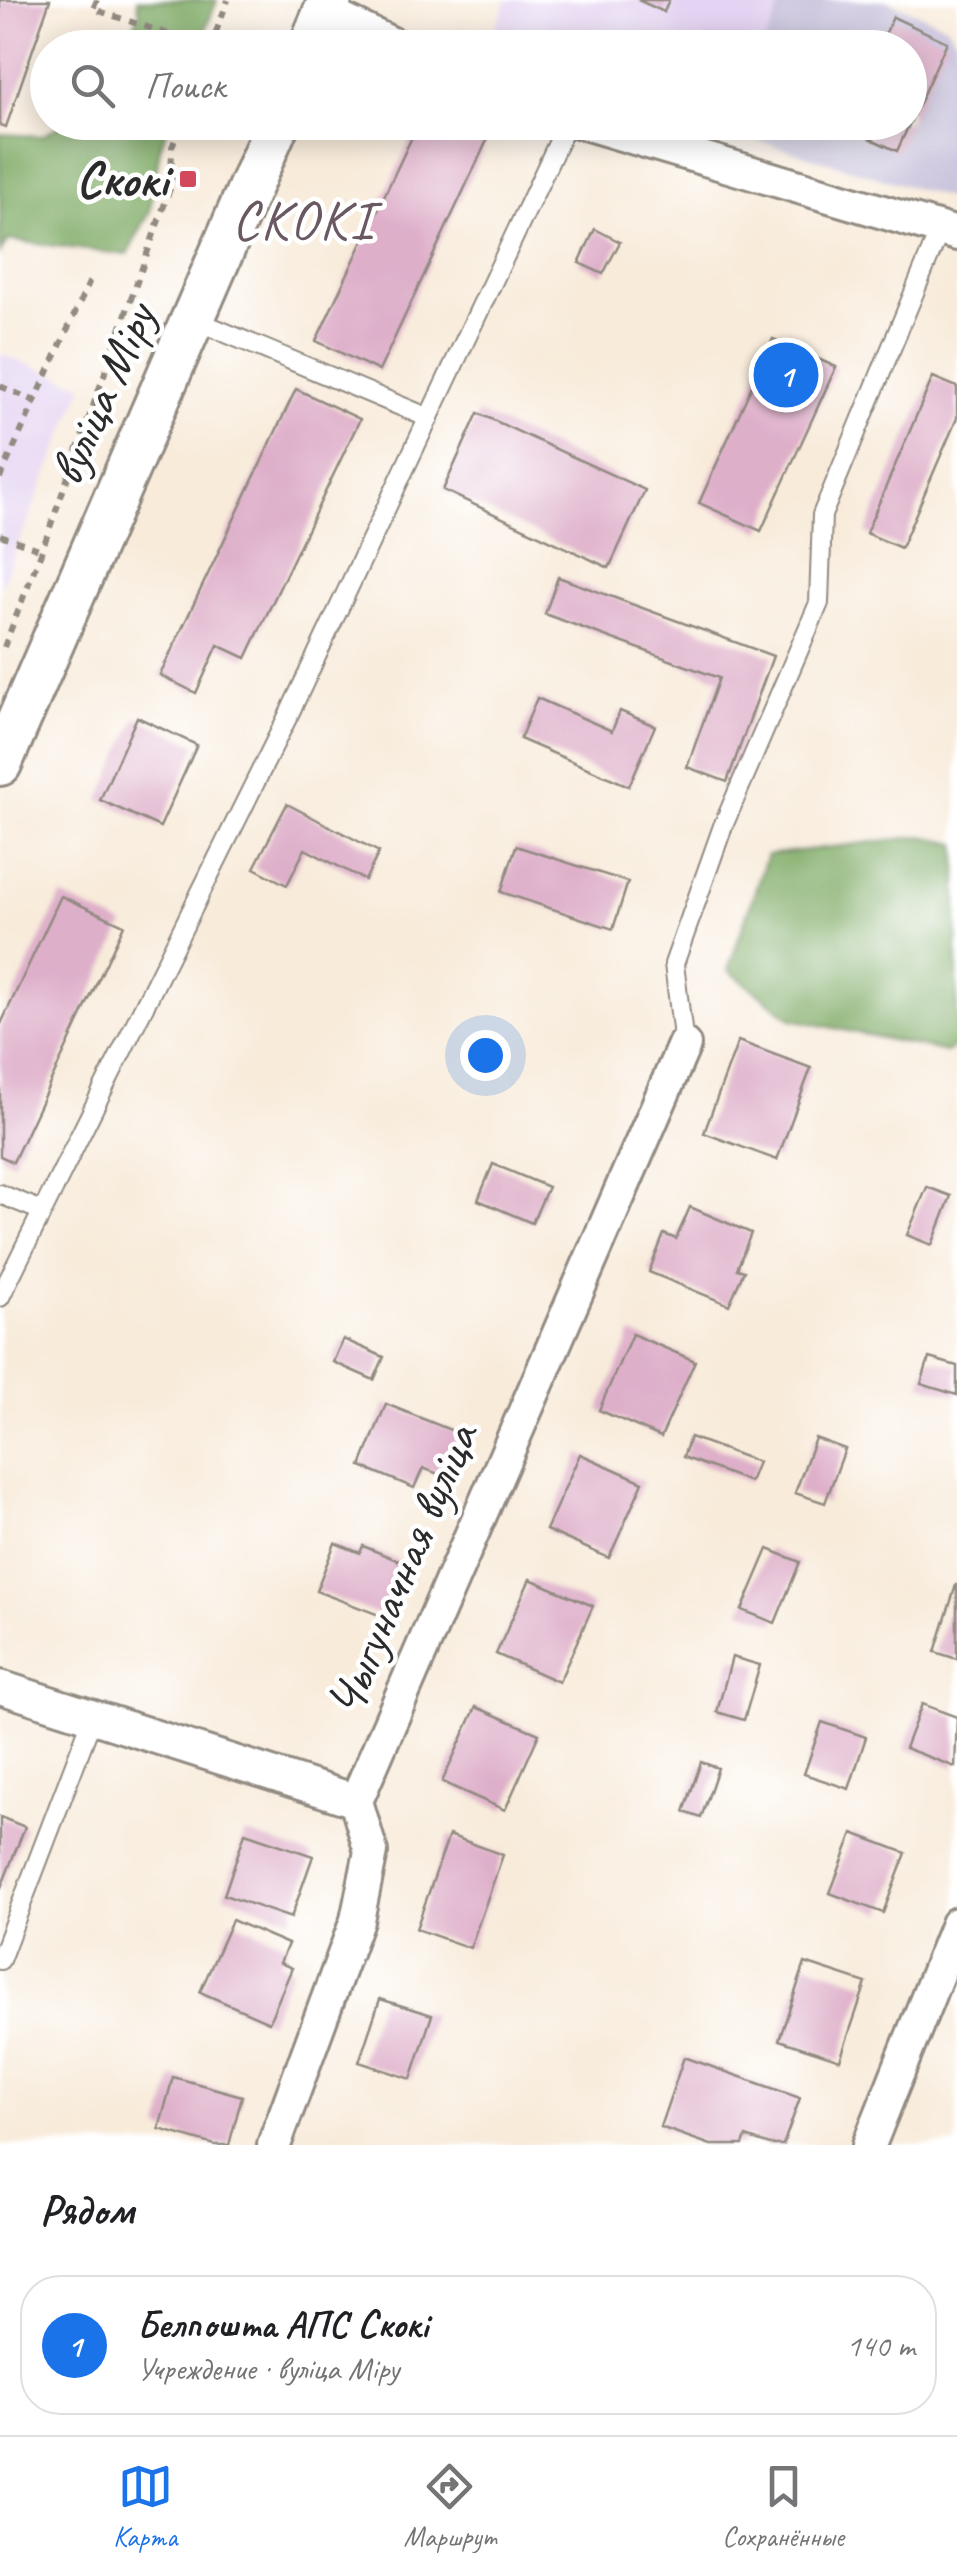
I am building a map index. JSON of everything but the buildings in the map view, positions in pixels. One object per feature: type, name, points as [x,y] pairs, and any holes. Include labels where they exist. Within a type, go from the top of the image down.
[{"type":"street","points":[[322,20],[350,30]]},
{"type":"street","name":"вуліца Міру","points":[[1,759],[270,140]]},
{"type":"street","points":[[641,140],[949,232]]},
{"type":"street","name":"Чыгуначная вуліца","points":[[356,1802],[684,1046]]},
{"type":"street","points":[[0,1687],[356,1802],[371,1852],[357,1920],[274,2145]]},
{"type":"street","points":[[869,2145],[957,1924]]},
{"type":"lane","points":[[0,1297],[289,714],[560,140]]},
{"type":"lane","points":[[684,1046],[674,964],[724,826],[819,603],[822,515],[949,232]]},
{"type":"lane","points":[[195,320],[429,418]]},
{"type":"lane","points":[[0,1194],[42,1211]]},
{"type":"lane","points":[[0,1960],[92,1718]]},
{"type":"path","points":[[96,0],[93,9],[156,30]]},
{"type":"path","points":[[217,30],[228,0]]},
{"type":"path","points":[[0,658],[171,186],[175,140]]},
{"type":"path","points":[[0,478],[90,278]]},
{"type":"path","points":[[0,386],[35,401]]},
{"type":"path","points":[[0,535],[42,550]]},
{"type":"shaded area","points":[[507,0],[783,0],[770,30],[494,30]]},
{"type":"shaded area","points":[[783,0],[885,0],[946,25],[957,40],[957,201],[755,140],[927,140],[927,30],[770,30]]},
{"type":"shaded area","points":[[0,354],[84,385],[0,588]]},
{"type":"green space","points":[[137,0],[217,0],[206,30],[132,30],[140,14]]},
{"type":"green space","points":[[0,134],[30,135],[30,140],[163,140],[150,211],[127,255],[8,240],[0,253]]},
{"type":"green space","points":[[923,836],[957,844],[957,1045],[946,1052],[792,1019],[728,970],[767,855]]},
{"type":"place","name":"Скокі","points":[[188,179]]},
{"type":"place","name":"Белпошта АПС Скокі","points":[[786,375]]},
{"type":"district","name":"СКОКІ","points":[[303,220]]}]
